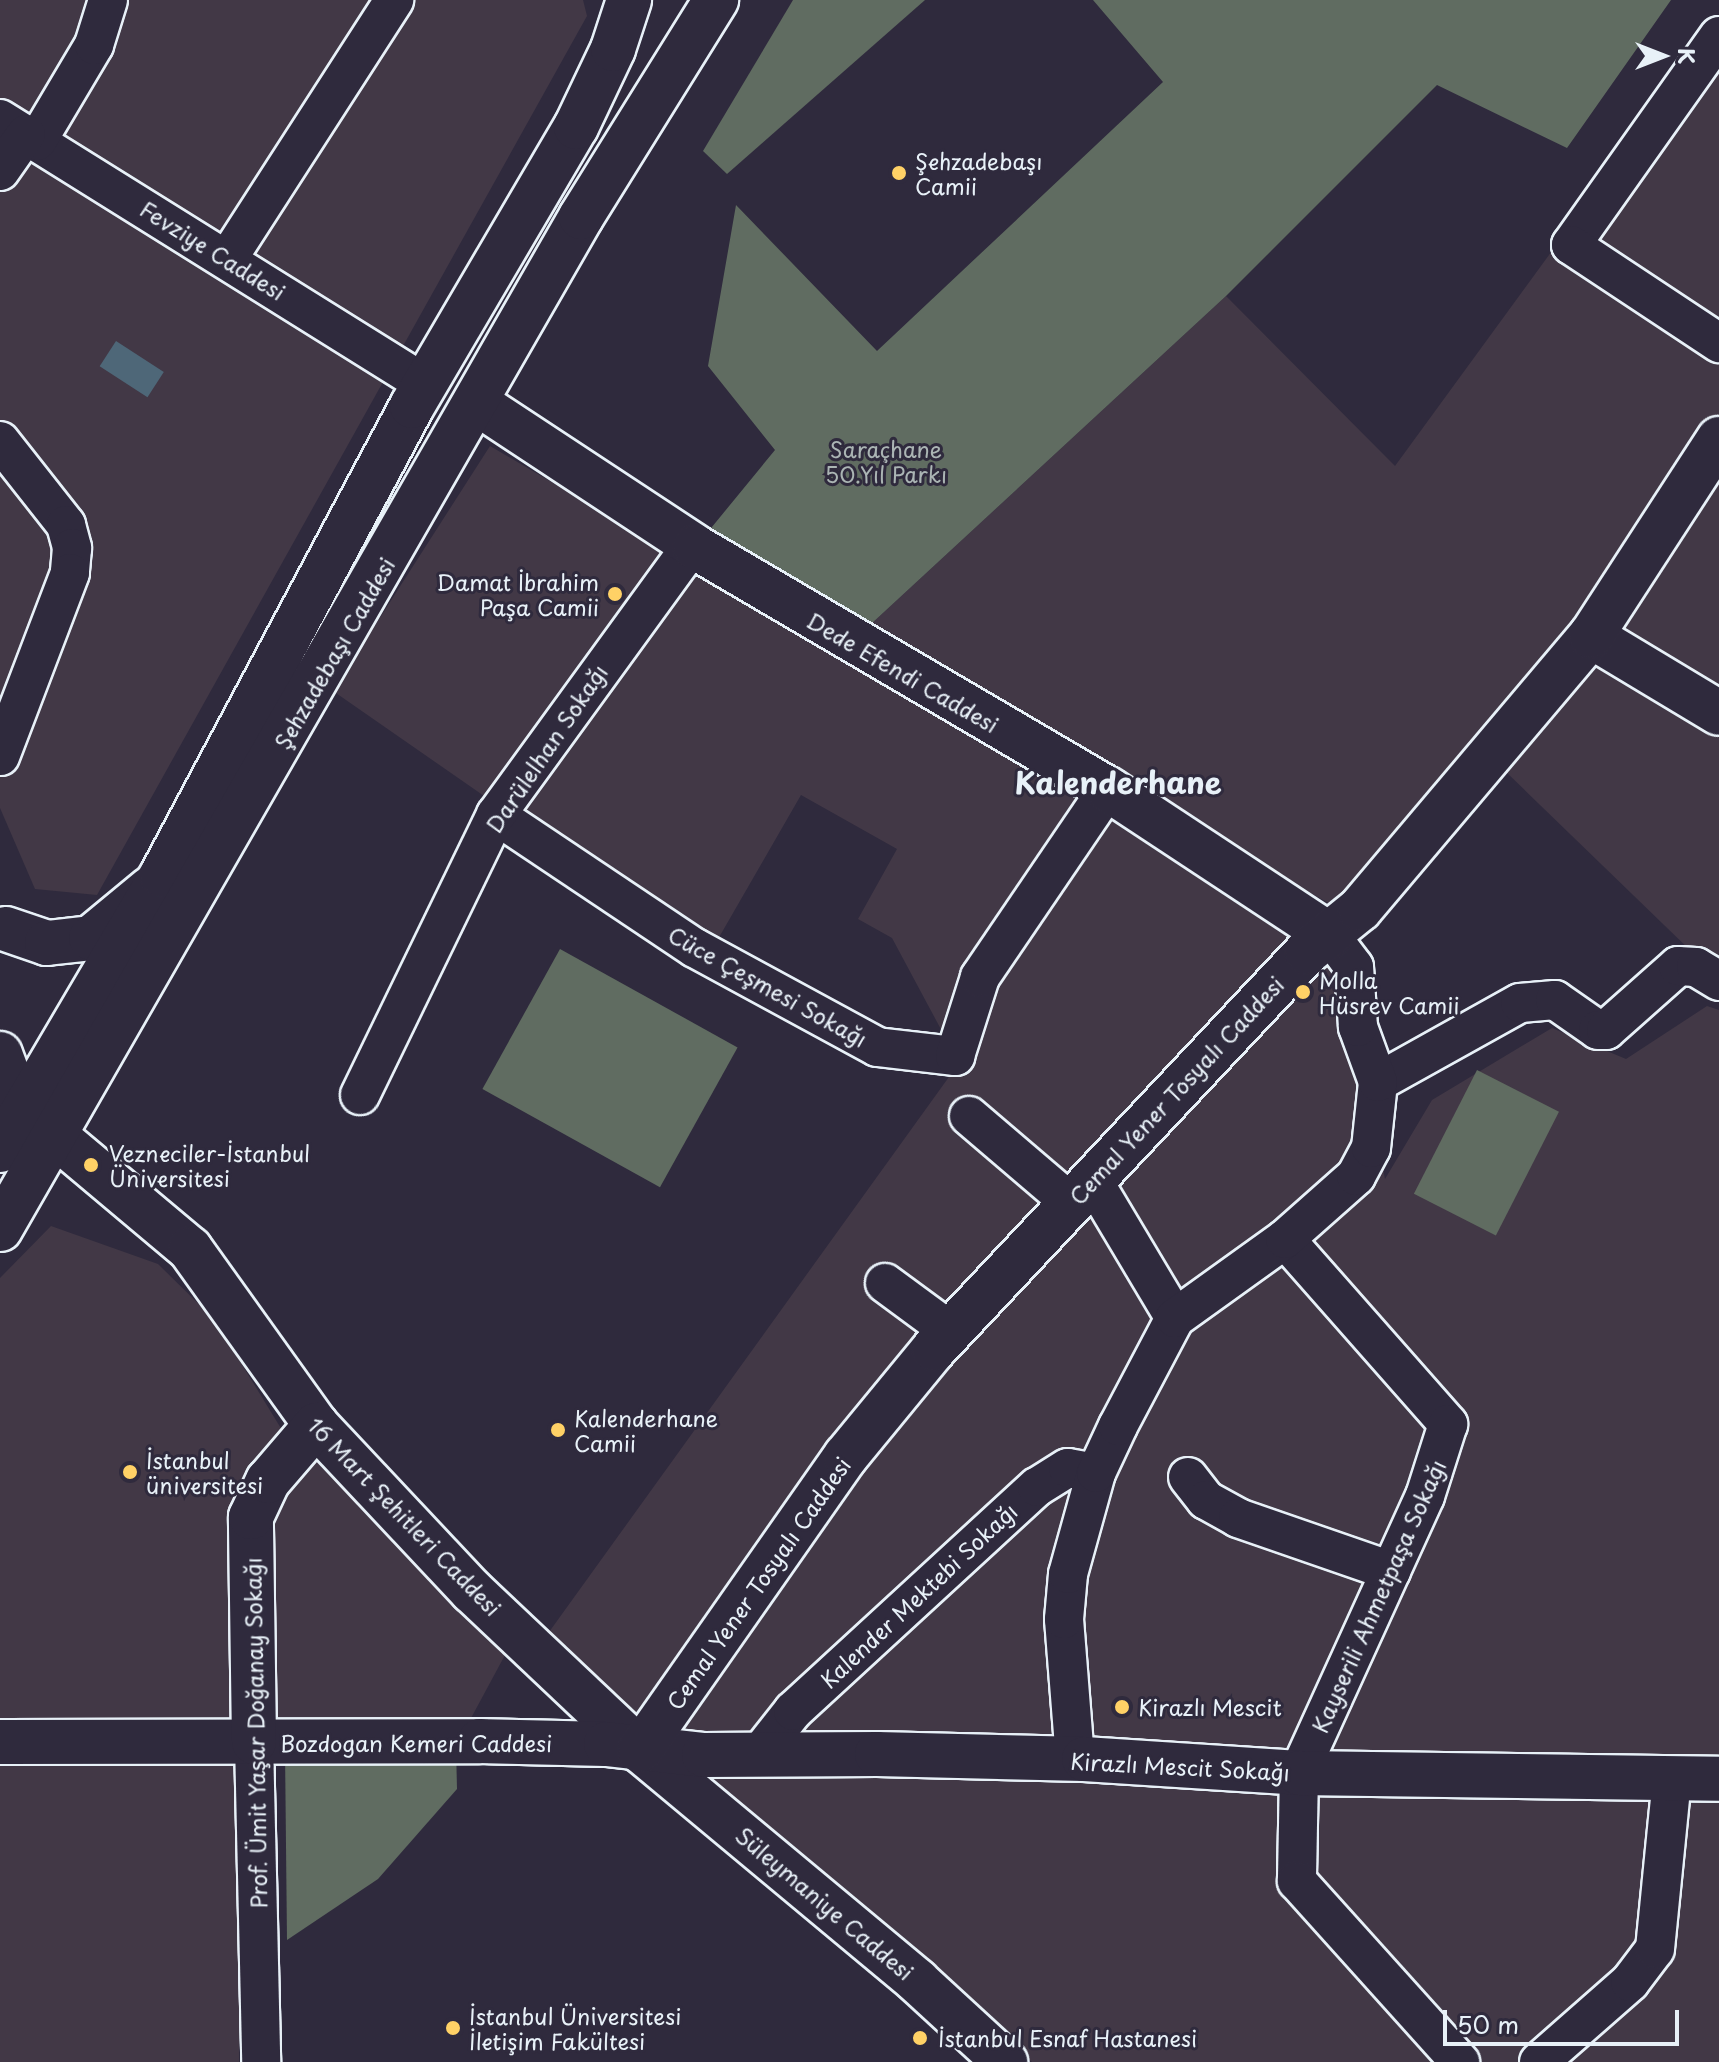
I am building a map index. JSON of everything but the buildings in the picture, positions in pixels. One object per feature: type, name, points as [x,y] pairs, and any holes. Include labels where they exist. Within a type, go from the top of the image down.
[{"type":"main road","name":"Şehzadebaşı Caddesi","points":[[0,1229],[38,1123],[162,875],[425,384],[576,127],[613,49],[629,0]]},
{"type":"main road","name":"Şehzadebaşı Caddesi","points":[[38,1123],[477,403],[581,217],[716,0]]},
{"type":"main road","points":[[613,49],[644,41],[662,54],[668,77]]},
{"type":"main road","name":"Dede Efendi Caddesi","points":[[477,403],[692,545],[1108,789],[1331,936]]},
{"type":"main road","name":"Cemal Yener Tosyalı Caddesi","points":[[640,1750],[846,1456],[950,1331],[1307,952],[1331,936],[1591,636],[1719,439]]},
{"type":"main road","points":[[1591,636],[1719,713]]},
{"type":"main road","points":[[2,934],[47,943],[91,938],[141,900],[162,875]]},
{"type":"main road","points":[[0,1054],[38,1123],[0,1150]]},
{"type":"main road","name":"16 Mart Şehitleri Caddesi","points":[[38,1123],[190,1249],[316,1425],[472,1591],[640,1750]]},
{"type":"main road","name":"Prof. Ümit Yaşar Doğanay Sokağı","points":[[254,1742],[251,1517],[268,1481],[316,1425]]},
{"type":"main road","name":"Bozdogan Kemeri Caddesi","points":[[0,1742],[480,1741],[640,1750]]},
{"type":"main road","name":"Kirazlı Mescit Sokağı","points":[[640,1750],[1075,1759],[1299,1773],[1719,1779]]},
{"type":"main road","name":"Süleymaniye Caddesi","points":[[640,1750],[917,1981],[1005,2062]]},
{"type":"street","points":[[0,171],[21,131],[94,45],[108,0]]},
{"type":"street","points":[[228,258],[394,0]]},
{"type":"street","points":[[1719,36],[1571,245],[1719,343]]},
{"type":"street","name":"Fevziye Caddesi","points":[[21,131],[425,384]]},
{"type":"street","points":[[0,441],[66,525],[72,548],[70,573],[0,756]]},
{"type":"street","name":"Darülelhan Sokağı","points":[[360,1095],[496,815],[692,545]]},
{"type":"street","name":"Cüce Çeşmesi Sokağı","points":[[496,815],[695,948],[877,1047],[955,1056],[980,977],[1108,789]]},
{"type":"street","points":[[1075,1759],[1064,1619],[1068,1574],[1096,1473],[1175,1318],[1285,1239],[1356,1176],[1371,1148],[1378,1082],[1358,1027],[1354,967],[1331,936]]},
{"type":"street","points":[[1378,1082],[1520,1003],[1555,1000],[1598,1030],[1606,1030],[1678,966],[1696,967],[1719,981]]},
{"type":"street","points":[[969,1116],[1081,1191],[1175,1318]]},
{"type":"street","name":"Kayserili Ahmetpaşa Sokağı","points":[[1285,1239],[1448,1424],[1425,1496],[1299,1773]]},
{"type":"street","points":[[885,1283],[950,1331]]},
{"type":"street","name":"Kalender Mektebi Sokağı","points":[[759,1754],[793,1711],[1037,1487],[1068,1468],[1096,1473]]},
{"type":"street","points":[[1188,1477],[1206,1500],[1238,1518],[1391,1571]]},
{"type":"street","name":"Prof. Ümit Yaşar Doğanay Sokağı","points":[[254,1742],[261,2062]]},
{"type":"street","points":[[1299,1773],[1297,1881],[1460,2062]]},
{"type":"street","points":[[1539,2062],[1630,1982],[1655,1949],[1672,1780]]},
{"type":"shaded area","points":[[0,0],[583,0],[587,16],[97,895],[35,889],[0,808]]},
{"type":"shaded area","points":[[1719,22],[1719,418],[1581,633],[1346,913],[857,637],[1226,296],[1395,466]]},
{"type":"shaded area","points":[[490,446],[1135,823],[1302,932],[639,1728],[544,1639],[959,1063],[892,938],[858,919],[897,849],[801,795],[710,953],[333,691]]},
{"type":"shaded area","points":[[1719,471],[1719,695],[1612,630]]},
{"type":"shaded area","points":[[1596,653],[1719,727],[1719,970],[1694,954],[1505,771]]},
{"type":"shaded area","points":[[1316,960],[1342,967],[1385,1179],[1432,1100],[1552,1028],[1626,1059],[1707,1006],[1719,1010],[1719,1763],[672,1739],[866,1452]]},
{"type":"shaded area","name":"İstanbul üniversitesi","points":[[51,1226],[158,1264],[214,1319],[282,1430],[240,1513],[242,1726],[0,1725],[0,1278]]},
{"type":"shaded area","points":[[321,1451],[512,1642],[463,1733],[276,1729],[266,1523]]},
{"type":"shaded area","points":[[0,1754],[239,1754],[239,2062],[0,2062]]},
{"type":"shaded area","points":[[701,1765],[1719,1786],[1719,2062],[1032,2062],[711,1780]]},
{"type":"green space","points":[[793,0],[925,0],[727,174],[703,151]]},
{"type":"green space","name":"Saraçhane 50.Yıl Parkı","points":[[1093,0],[1671,0],[1567,148],[1437,85],[1226,296],[857,637],[698,544],[775,450],[708,366],[736,205],[877,351],[1163,82]]},
{"type":"green space","points":[[560,949],[738,1047],[660,1187],[482,1089]]},
{"type":"green space","points":[[1477,1070],[1559,1112],[1496,1236],[1414,1194]]},
{"type":"green space","points":[[456,1747],[457,1789],[378,1879],[287,1940],[285,1750]]},
{"type":"water","points":[[116,341],[164,372],[147,397],[100,366]]},
{"type":"place","name":"Şehzadebaşı Camii","points":[[899,173]]},
{"type":"place","name":"Damat İbrahim Paşa Camii","points":[[615,594]]},
{"type":"place","name":"Molla Hüsrev Camii","points":[[1303,992]]},
{"type":"place","name":"Vezneciler-İstanbul Üniversitesi","points":[[91,1165]]},
{"type":"place","name":"Kalenderhane Camii","points":[[558,1430]]},
{"type":"place","name":"İstanbul üniversitesi","points":[[130,1472]]},
{"type":"place","name":"Kirazlı Mescit","points":[[1122,1707]]},
{"type":"place","name":"İstanbul Üniversitesi İletişim Fakültesi","points":[[453,2028]]},
{"type":"place","name":"İstanbul Esnaf Hastanesi","points":[[920,2038]]},
{"type":"district","name":"Kalenderhane","points":[[1118,782]]}]
